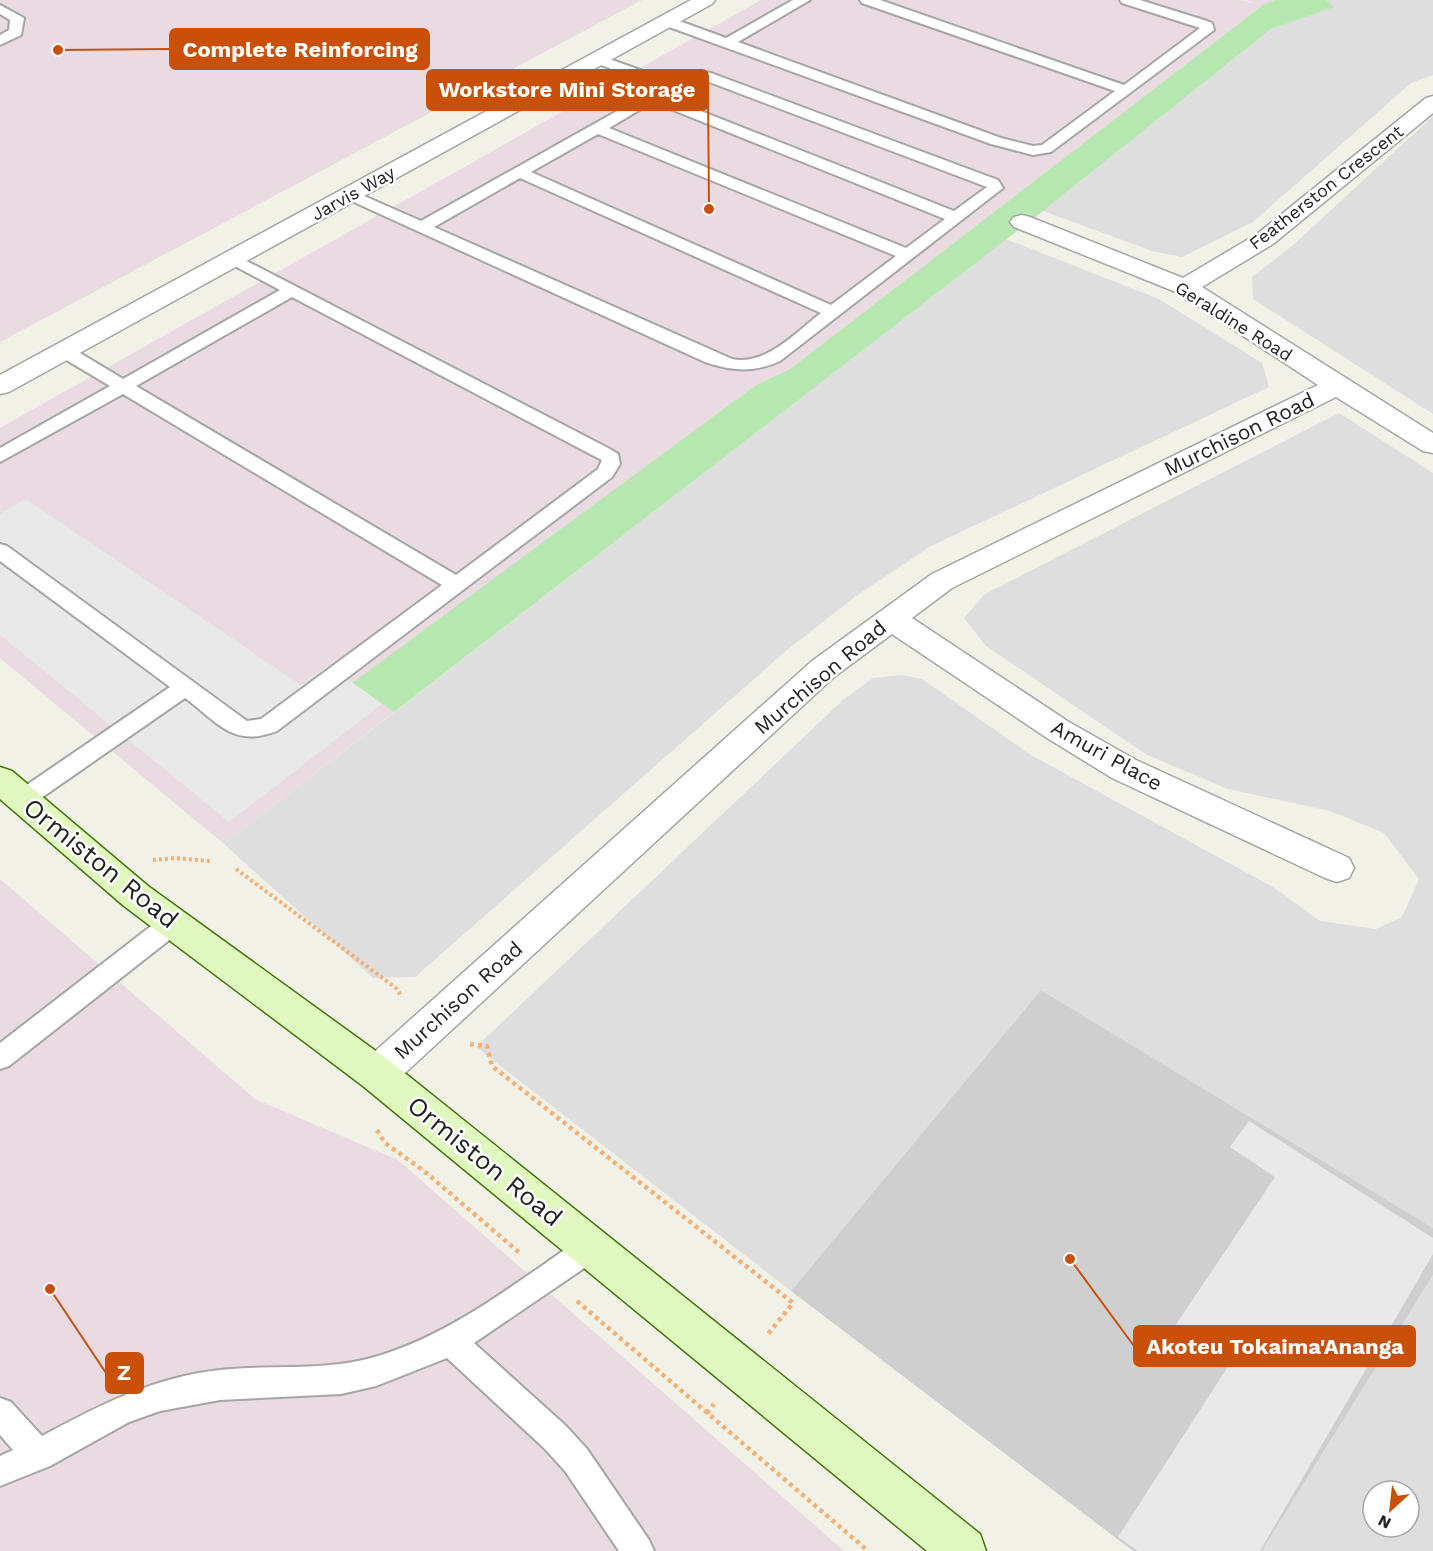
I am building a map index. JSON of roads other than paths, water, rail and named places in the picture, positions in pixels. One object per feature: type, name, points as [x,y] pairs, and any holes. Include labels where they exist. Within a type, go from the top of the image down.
[{"type":"main road","name":"Ormiston Road","points":[[12,789],[136,896],[377,1074],[963,1551]]},
{"type":"street","name":"Jarvis Way","points":[[0,386],[705,0]]},
{"type":"street","name":"Featherston Crescent","points":[[1185,287],[1265,238],[1433,102]]},
{"type":"street","name":"Geraldine Road","points":[[1022,222],[1185,287],[1433,446]]},
{"type":"street","name":"Murchison Road","points":[[377,1074],[823,669],[890,618],[942,581],[1337,386]]},
{"type":"street","name":"Amuri Place","points":[[890,618],[1058,730],[1124,769],[1337,868]]},
{"type":"lane","points":[[727,44],[802,0]]},
{"type":"lane","points":[[867,0],[1126,90]]},
{"type":"lane","points":[[666,21],[996,141],[1033,151],[1046,149],[1207,30],[1207,26],[1202,24],[1127,0]]},
{"type":"lane","points":[[0,9],[17,18],[16,32],[0,41]]},
{"type":"lane","points":[[598,59],[671,86]]},
{"type":"lane","points":[[350,195],[711,358],[747,367],[774,357],[995,188],[993,183],[706,76],[696,75],[671,86],[423,227]]},
{"type":"lane","points":[[652,97],[957,218]]},
{"type":"lane","points":[[597,128],[908,255]]},
{"type":"lane","points":[[519,172],[833,312]]},
{"type":"lane","points":[[0,551],[242,729],[256,730],[269,725],[605,473],[611,464],[610,458],[233,259]]},
{"type":"lane","points":[[0,456],[292,290]]},
{"type":"lane","points":[[64,351],[456,584]]},
{"type":"lane","points":[[12,789],[186,687]]},
{"type":"lane","points":[[0,1058],[173,923]]},
{"type":"lane","points":[[0,1471],[39,1455],[102,1420],[160,1396],[185,1390],[267,1381],[340,1379],[400,1365],[451,1342],[592,1247]]},
{"type":"lane","points":[[451,1342],[555,1437],[576,1460],[638,1551]]},
{"type":"lane","points":[[0,1413],[39,1455]]},
{"type":"place","name":"Complete Reinforcing","points":[[58,50]]},
{"type":"place","name":"Workstore Mini Storage","points":[[709,209]]},
{"type":"place","name":"Akoteu Tokaima'Ananga","points":[[1070,1259]]},
{"type":"place","name":"Z","points":[[50,1289]]}]
